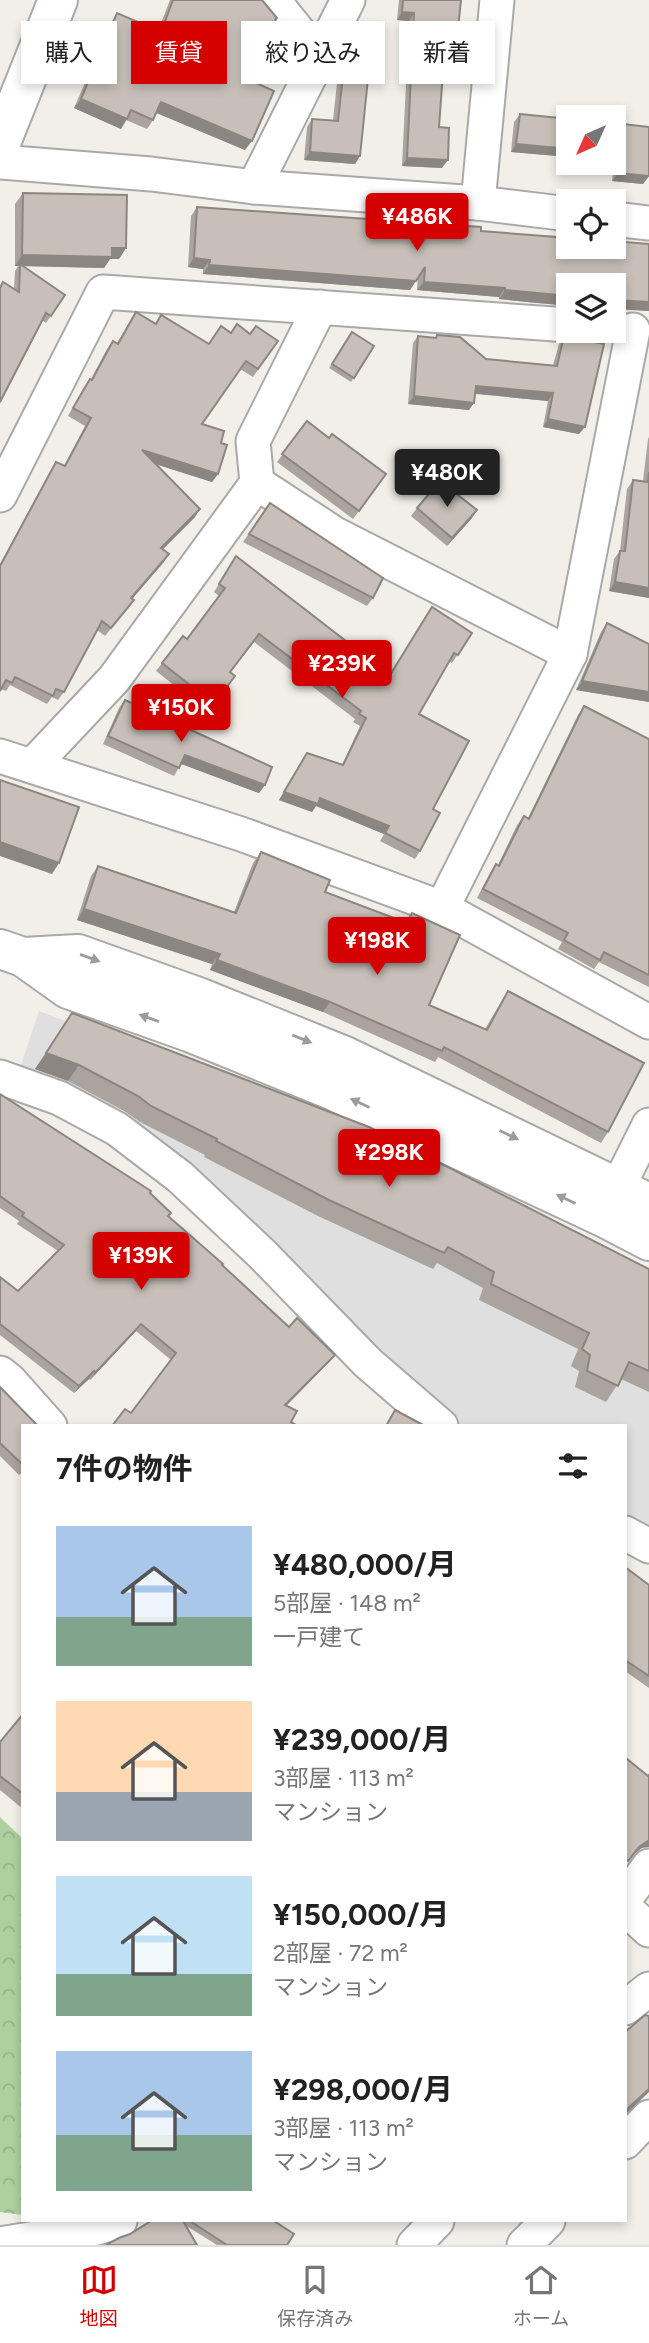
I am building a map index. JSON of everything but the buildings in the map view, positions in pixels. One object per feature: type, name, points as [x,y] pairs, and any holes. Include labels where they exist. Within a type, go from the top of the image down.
[{"type":"street","points":[[0,145],[58,0]]},
{"type":"street","points":[[272,0],[289,21]]},
{"type":"street","points":[[337,21],[348,0]]},
{"type":"street","points":[[478,203],[497,0]]},
{"type":"street","points":[[254,187],[304,84]]},
{"type":"street","points":[[0,162],[151,174],[254,187],[478,203],[556,212]]},
{"type":"street","points":[[626,220],[649,223]]},
{"type":"street","points":[[0,495],[103,292],[556,324]]},
{"type":"street","points":[[32,766],[114,679],[257,483],[253,441],[320,307]]},
{"type":"street","points":[[442,908],[570,654],[632,330]]},
{"type":"street","points":[[257,483],[334,534],[570,654]]},
{"type":"street","points":[[0,756],[241,834],[442,908],[649,1022]]},
{"type":"street","points":[[11,953],[68,989],[189,1032],[623,1202],[649,1241]]},
{"type":"street","points":[[0,1077],[59,1098],[117,1129],[180,1177],[262,1254],[368,1363],[439,1424]]},
{"type":"street","points":[[623,1202],[649,1125]]},
{"type":"street","points":[[0,1373],[48,1424]]},
{"type":"street","points":[[627,1534],[649,1546]]},
{"type":"street","points":[[627,1896],[649,1866]]},
{"type":"street","points":[[627,1910],[649,1930]]},
{"type":"street","points":[[627,2006],[649,1989]]},
{"type":"street","points":[[627,2140],[649,2117]]},
{"type":"street","points":[[0,2244],[97,2228],[117,2222]]},
{"type":"street","points":[[414,2245],[436,2222]]},
{"type":"street","points":[[524,2245],[547,2222]]},
{"type":"shaded area","points":[[39,1011],[371,1136],[649,1269],[649,1534],[627,1522],[627,1424],[451,1424],[233,1220],[18,1074]]},
{"type":"green space","points":[[0,1817],[21,1837],[21,2215],[0,2212]]}]
